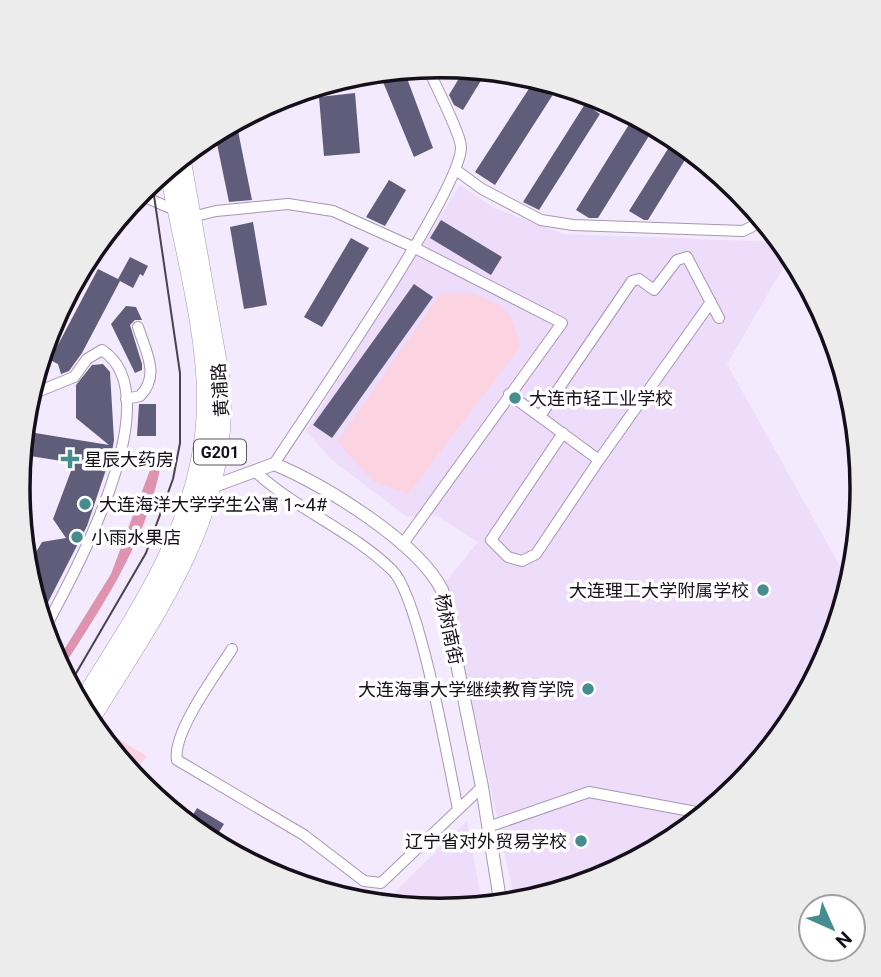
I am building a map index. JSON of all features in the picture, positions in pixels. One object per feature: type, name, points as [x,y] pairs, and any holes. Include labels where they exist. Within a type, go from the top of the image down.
[{"type":"highway","name":"黄浦路","points":[[86,696],[167,560],[186,515],[202,449],[206,405],[203,355],[184,214],[182,170]]},
{"type":"highway","name":"黄浦路","points":[[95,711],[183,565],[214,486],[221,442],[223,396],[184,214],[172,179]]},
{"type":"street","points":[[214,486],[274,464],[413,247],[456,170],[461,145],[432,78]]},
{"type":"street","points":[[456,170],[492,195],[541,219],[573,225],[743,232],[756,227]]},
{"type":"street","points":[[149,199],[184,214],[288,204],[333,211],[413,247],[562,323],[402,545]]},
{"type":"street","points":[[540,416],[632,281],[639,279],[654,290],[677,260],[687,257],[719,318]]},
{"type":"street","points":[[563,433],[491,540],[508,557],[522,561],[536,554],[711,302]]},
{"type":"street","points":[[126,399],[140,396],[150,380],[152,368],[138,327]]},
{"type":"street","points":[[42,391],[74,377],[87,359],[102,350],[109,355],[120,374],[126,399],[124,442],[96,527],[51,617]]},
{"type":"street","points":[[509,394],[599,460]]},
{"type":"street","name":"杨树南街","points":[[274,464],[331,492],[402,545],[430,570],[442,590],[482,787],[499,895]]},
{"type":"street","points":[[258,474],[283,497],[354,539],[394,572],[413,611],[458,809]]},
{"type":"street","points":[[232,649],[186,725],[175,748],[177,761],[304,835],[365,881],[381,883],[482,787]]},
{"type":"street","points":[[488,827],[589,792],[694,812]]},
{"type":"shaded area","points":[[460,185],[494,208],[564,234],[769,242],[785,265],[727,364],[843,571],[820,646],[796,694],[766,739],[731,779],[691,814],[646,844],[598,868],[547,885],[513,892],[446,581],[478,542],[435,515],[407,517],[332,460],[306,431]]},
{"type":"shaded area","points":[[471,293],[492,301],[506,311],[514,325],[520,347],[408,494],[374,482],[337,442],[440,294]]},
{"type":"shaded area","points":[[153,462],[161,464],[145,519],[122,571],[68,660],[63,651],[111,574]]},
{"type":"shaded area","points":[[112,735],[147,756],[138,766]]},
{"type":"shaded area","points":[[467,821],[481,897],[440,899],[391,896]]},
{"type":"building","points":[[407,79],[433,148],[414,157],[383,82]]},
{"type":"building","points":[[459,79],[481,80],[463,110],[454,105],[449,95]]},
{"type":"building","points":[[529,88],[553,94],[495,185],[475,172]]},
{"type":"building","points":[[355,93],[360,153],[324,156],[319,97]]},
{"type":"building","points":[[585,104],[600,114],[539,210],[523,202]]},
{"type":"building","points":[[629,124],[649,135],[598,218],[589,218],[576,210]]},
{"type":"building","points":[[238,131],[252,200],[229,202],[217,144]]},
{"type":"building","points":[[669,147],[686,159],[648,220],[629,211]]},
{"type":"building","points":[[389,180],[406,190],[385,226],[366,217]]},
{"type":"building","points":[[441,220],[502,257],[491,275],[430,238]]},
{"type":"building","points":[[253,222],[267,305],[244,309],[230,227]]},
{"type":"building","points":[[351,238],[369,248],[322,327],[304,317]]},
{"type":"building","points":[[130,257],[148,266],[143,276],[140,274],[133,288],[120,281],[82,353],[69,371],[61,374],[58,364],[51,360],[52,356],[98,269],[118,279]]},
{"type":"building","points":[[414,284],[433,297],[332,438],[313,425]]},
{"type":"building","points":[[126,306],[136,307],[142,320],[135,320],[130,325],[142,364],[142,370],[135,373],[111,324]]},
{"type":"building","name":"大连海洋大学学生公寓 1~4#","points":[[103,364],[110,372],[114,440],[112,452],[87,526],[47,604],[35,554],[42,542],[66,538],[53,519],[74,463],[31,456],[33,433],[109,445],[76,418],[76,385],[92,365]]},
{"type":"building","points":[[139,404],[156,404],[156,436],[137,436]]},
{"type":"building","points":[[197,808],[224,824],[218,834],[192,816]]},
{"type":"tram line","points":[[75,675],[146,553],[173,479],[180,443],[180,373],[154,195]]},
{"type":"place","name":"大连市轻工业学校","points":[[515,398]]},
{"type":"place","name":"星辰大药房","points":[[70,459]]},
{"type":"place","name":"大连海洋大学学生公寓 1~4#","points":[[85,504]]},
{"type":"place","name":"小雨水果店","points":[[77,537]]},
{"type":"place","name":"大连理工大学附属学校","points":[[763,590]]},
{"type":"place","name":"大连海事大学继续教育学院","points":[[588,689]]},
{"type":"place","name":"辽宁省对外贸易学校","points":[[581,841]]}]
